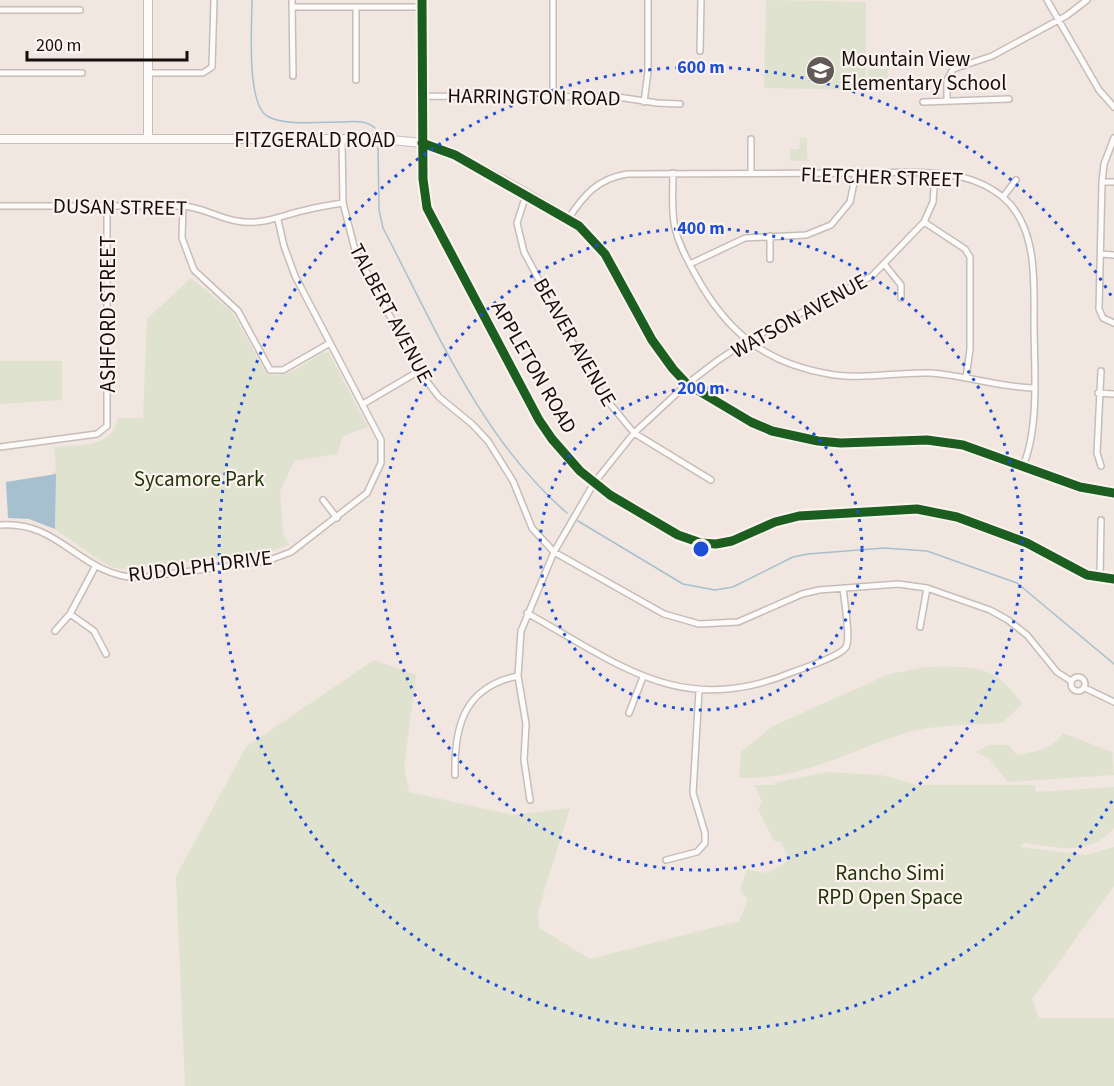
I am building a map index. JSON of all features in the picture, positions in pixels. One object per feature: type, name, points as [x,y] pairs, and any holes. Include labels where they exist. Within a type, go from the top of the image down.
[{"type":"main road","points":[[148,0],[148,139]]},
{"type":"main road","name":"FITZGERALD ROAD","points":[[0,140],[388,139],[422,143],[454,155],[568,219],[588,235],[605,255],[659,351],[687,384],[751,422],[798,437],[841,443],[944,441],[963,445],[1080,487],[1114,493]]},
{"type":"street","points":[[148,73],[203,73],[210,70],[214,60],[214,0]]},
{"type":"street","points":[[292,0],[292,76]]},
{"type":"street","name":"APPLETON ROAD","points":[[422,0],[424,192],[433,222],[539,420],[565,456],[594,483],[622,503],[678,535],[701,543],[732,542],[775,522],[799,516],[917,509],[957,517],[1028,543],[1074,571],[1114,579]]},
{"type":"street","points":[[553,0],[553,96]]},
{"type":"street","points":[[644,102],[648,72],[648,0]]},
{"type":"street","points":[[700,51],[701,0]]},
{"type":"street","points":[[1047,0],[1099,90],[1114,106]]},
{"type":"street","points":[[947,101],[947,80],[953,69],[992,56],[1059,20],[1088,0]]},
{"type":"street","points":[[357,7],[357,81]]},
{"type":"street","points":[[292,8],[422,7]]},
{"type":"street","points":[[0,10],[80,10]]},
{"type":"street","points":[[0,73],[82,73]]},
{"type":"street","name":"HARRINGTON ROAD","points":[[422,96],[618,97],[644,102],[680,104]]},
{"type":"street","points":[[923,102],[1009,99]]},
{"type":"street","points":[[1114,138],[1104,164],[1102,182],[1099,309],[1106,321],[1114,323]]},
{"type":"street","name":"TALBERT AVENUE","points":[[342,139],[343,203],[355,250],[419,371],[439,397],[472,424],[488,441],[513,481],[532,528],[554,552],[664,614],[699,624],[738,622],[802,594],[898,584],[927,588],[990,610],[1008,620],[1027,636],[1057,672],[1071,681]]},
{"type":"street","points":[[751,139],[751,173]]},
{"type":"street","points":[[673,173],[675,226],[690,264],[719,314],[747,341],[785,362],[829,374],[862,377],[927,373],[1002,386],[1034,388]]},
{"type":"street","points":[[690,264],[733,242],[770,236],[806,235],[831,225],[850,202],[856,173]]},
{"type":"street","name":"FLETCHER STREET","points":[[568,219],[588,191],[606,179],[627,174],[856,173],[935,175],[972,180],[1003,197],[1021,220],[1030,246],[1034,314],[1034,388],[1030,441],[1023,466]]},
{"type":"street","name":"WATSON AVENUE","points":[[530,800],[524,760],[525,724],[518,676],[521,631],[554,552],[594,483],[634,433],[687,384],[747,341],[861,284],[885,265],[924,222],[933,202],[935,175]]},
{"type":"street","points":[[1003,197],[1016,180]]},
{"type":"street","points":[[1102,182],[1114,182]]},
{"type":"street","name":"BEAVER AVENUE","points":[[526,195],[517,223],[524,252],[597,388],[634,433],[711,480]]},
{"type":"street","name":"DUSAN STREET","points":[[0,206],[183,206],[202,209],[238,222],[278,220],[303,210],[343,203]]},
{"type":"street","name":"ASHFORD STREET","points":[[0,447],[97,434],[105,429],[108,422],[107,206]]},
{"type":"street","points":[[183,206],[182,238],[194,270],[238,311],[267,366],[274,371],[283,370],[330,343]]},
{"type":"street","name":"RUDOLPH DRIVE","points":[[0,525],[23,526],[47,533],[95,567],[116,576],[138,578],[267,561],[291,552],[367,493],[381,463],[381,440],[290,265],[278,220]]},
{"type":"street","points":[[924,222],[965,249],[970,257],[970,349],[966,378]]},
{"type":"street","points":[[770,236],[770,259]]},
{"type":"street","points":[[1101,254],[1114,255]]},
{"type":"street","points":[[885,265],[901,285],[901,298]]},
{"type":"street","points":[[363,404],[419,371]]},
{"type":"street","points":[[1101,372],[1098,393],[1097,453],[1101,466]]},
{"type":"street","points":[[1098,393],[1114,394]]},
{"type":"street","points":[[323,500],[337,518]]},
{"type":"street","points":[[1100,578],[1101,520]]},
{"type":"street","points":[[55,631],[70,614],[95,567]]},
{"type":"street","points":[[527,613],[643,677],[673,687],[730,690],[758,685],[842,652],[847,642],[843,588]]},
{"type":"street","points":[[920,627],[927,588]]},
{"type":"street","points":[[70,614],[94,631],[106,654]]},
{"type":"street","points":[[455,775],[459,730],[466,709],[489,685],[518,676]]},
{"type":"street","points":[[629,713],[643,677]]},
{"type":"street","points":[[1085,688],[1086,682],[1081,677],[1071,681],[1071,687],[1075,691],[1085,688],[1114,702]]},
{"type":"street","points":[[666,860],[697,852],[705,843],[705,833],[693,793],[699,690]]},
{"type":"green space","points":[[766,0],[866,2],[866,90],[764,88]]},
{"type":"green space","points":[[868,69],[888,69],[888,82],[868,82]]},
{"type":"green space","points":[[800,138],[807,138],[807,158],[810,161],[790,161],[790,149],[799,149]]},
{"type":"green space","name":"Sycamore Park","points":[[191,278],[232,312],[266,373],[281,375],[288,373],[324,352],[329,353],[368,427],[343,436],[337,454],[294,461],[280,491],[283,534],[289,545],[266,553],[129,569],[114,568],[55,529],[56,475],[51,475],[56,470],[54,447],[84,445],[101,441],[114,429],[118,418],[143,418],[147,319]]},
{"type":"green space","points":[[0,361],[62,361],[62,400],[0,404]]},
{"type":"green space","name":"Rancho Simi RPD Open Space","points":[[374,660],[416,675],[404,767],[409,792],[513,815],[570,808],[538,911],[539,928],[590,959],[739,921],[748,900],[740,890],[747,870],[768,873],[789,860],[781,842],[774,841],[758,809],[762,802],[754,785],[774,785],[777,782],[828,772],[881,775],[917,785],[1035,785],[1036,792],[1114,787],[1114,828],[1104,837],[1083,847],[1060,848],[1023,843],[1020,847],[1086,855],[1114,847],[1114,886],[1032,999],[1039,1018],[1114,1018],[1114,1086],[185,1086],[176,876],[246,747]]},
{"type":"green space","points":[[925,667],[969,668],[991,674],[1001,680],[1022,704],[1002,723],[926,728],[902,734],[802,770],[782,775],[739,778],[741,752],[773,726],[887,675]]},
{"type":"green space","points":[[1063,733],[1112,752],[1114,775],[1008,782],[989,759],[976,752],[989,745],[1008,745],[1017,755],[1030,753],[1054,743]]},
{"type":"water","points":[[56,474],[55,529],[29,519],[8,518],[6,482]]},
{"type":"waterway","points":[[252,0],[253,80],[260,108],[267,116],[292,122],[358,122],[367,123],[375,128]]},
{"type":"waterway","points":[[378,147],[379,210],[383,228],[441,342],[462,380],[509,451],[537,484],[567,513]]},
{"type":"waterway","points":[[578,521],[683,584],[715,590],[733,587],[793,557],[808,554],[884,548],[927,551],[1017,583],[1114,664]]},
{"type":"cycle path","points":[[422,0],[423,179],[427,208],[539,420],[580,471],[610,495],[678,535],[701,543],[716,544],[732,541],[775,522],[799,516],[917,509],[957,517],[1027,543],[1087,575],[1114,579]]},
{"type":"cycle path","points":[[422,143],[455,155],[579,226],[605,254],[652,340],[673,369],[687,384],[751,422],[772,431],[818,441],[841,443],[927,440],[963,445],[1080,487],[1114,493]]},
{"type":"place","name":"Mountain View Elementary School","points":[[820,71]]}]
